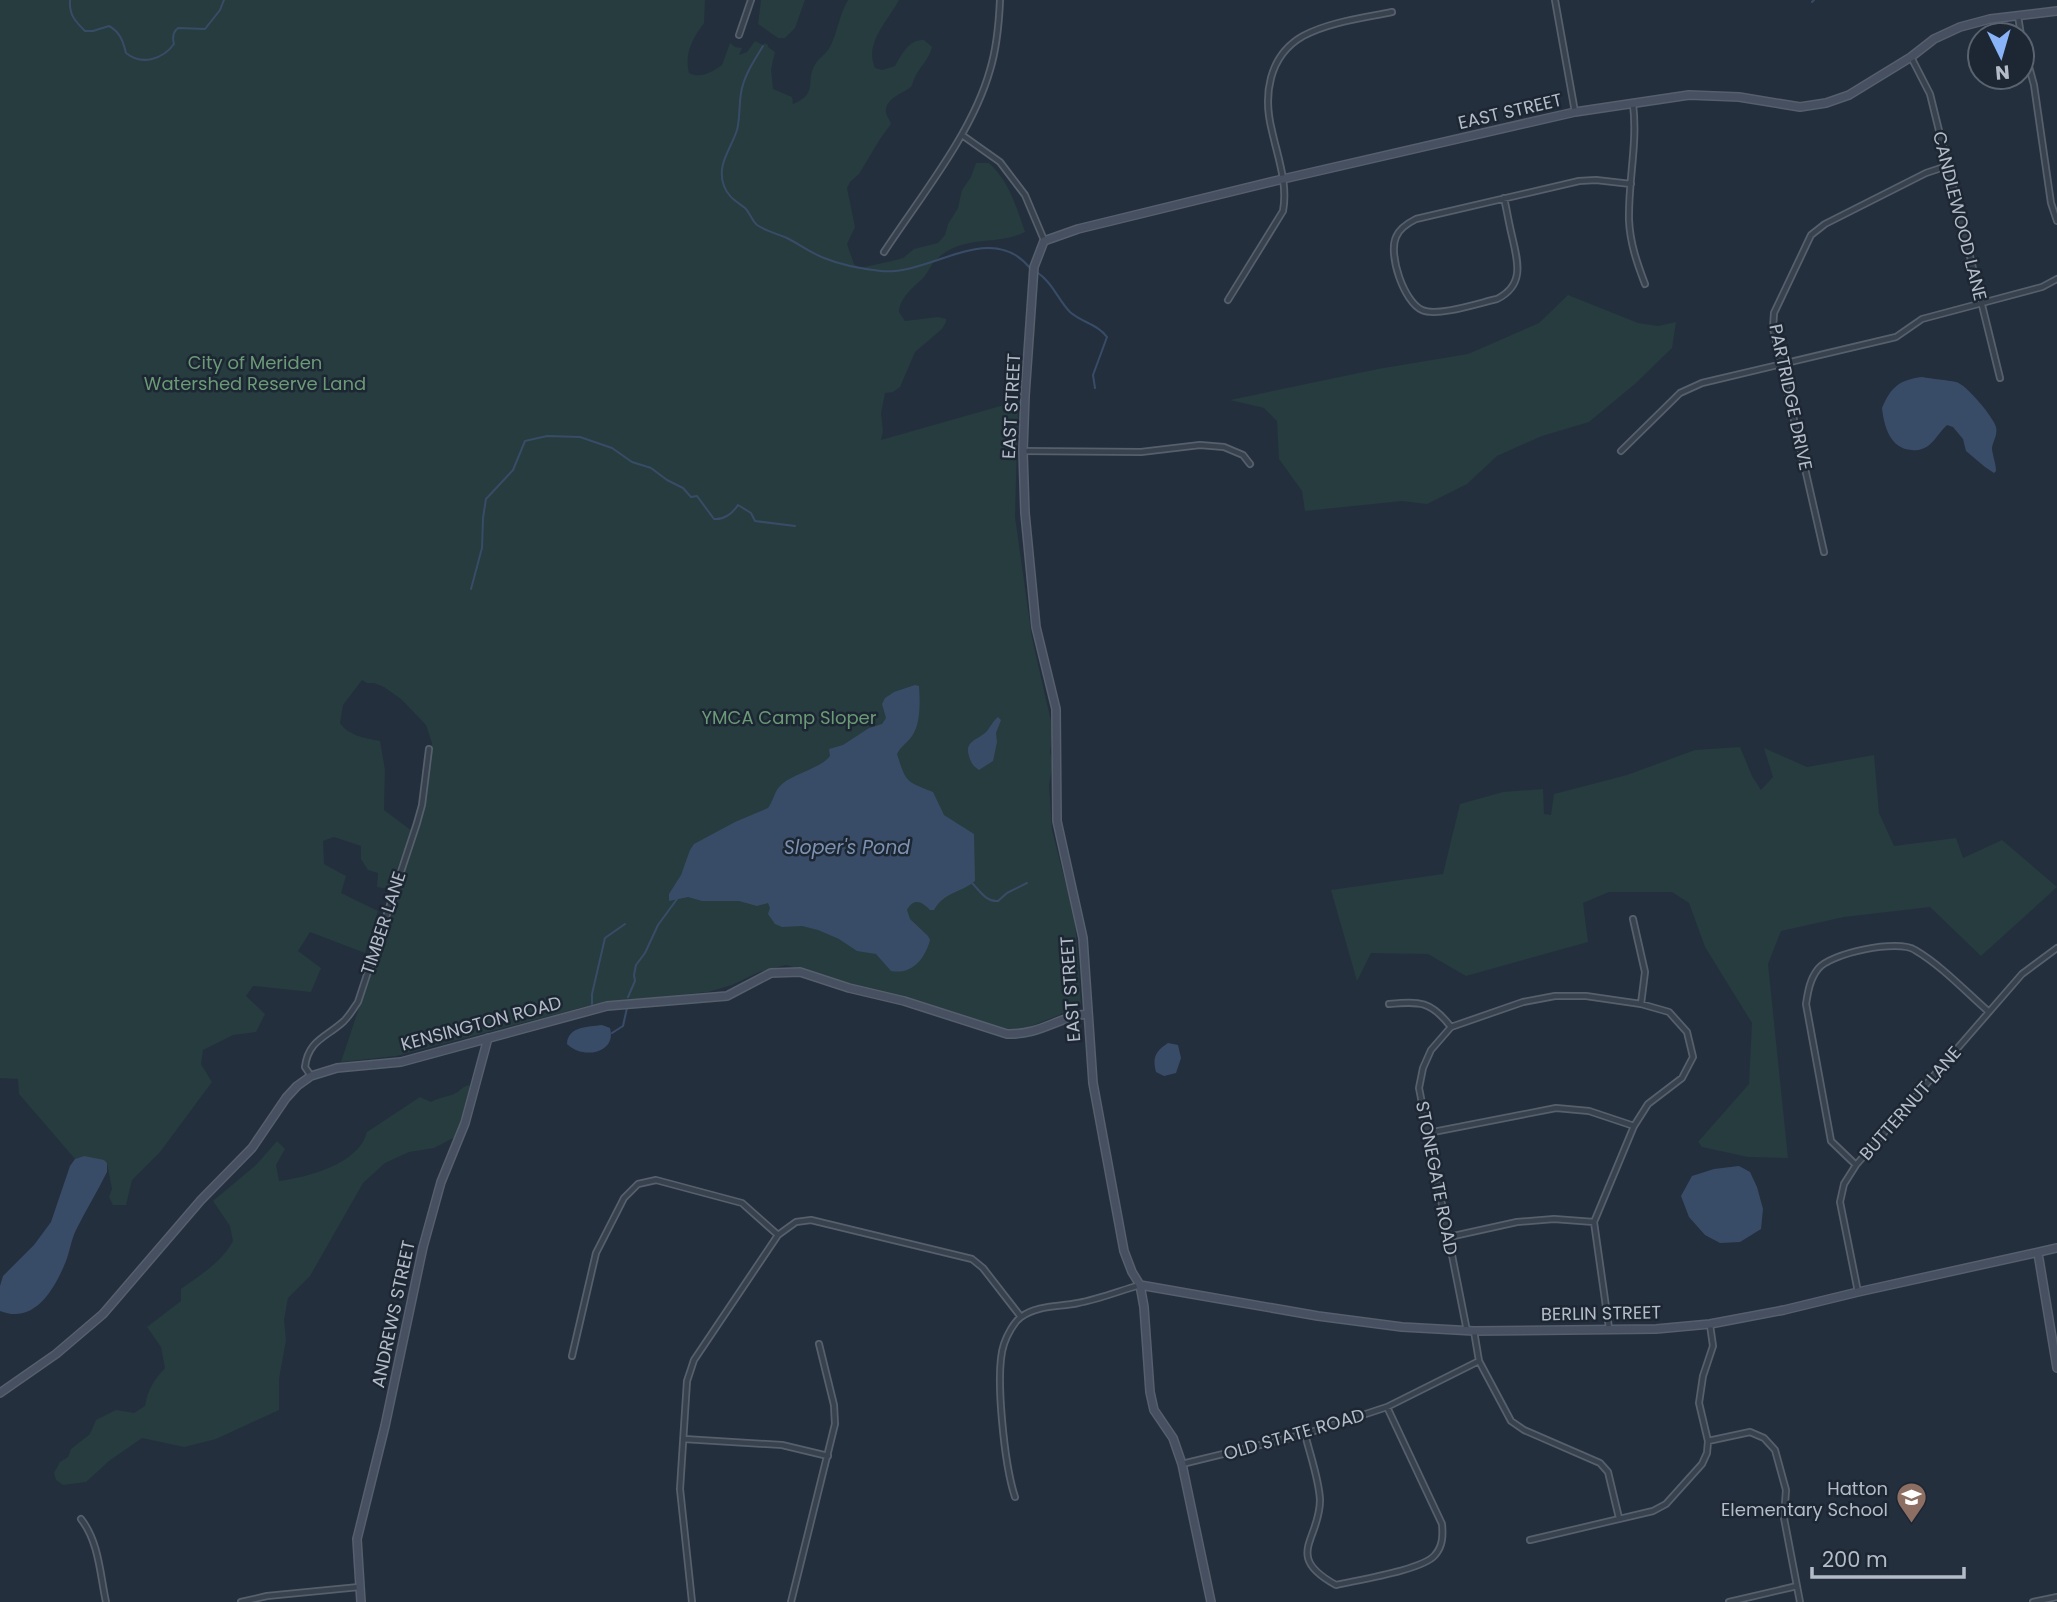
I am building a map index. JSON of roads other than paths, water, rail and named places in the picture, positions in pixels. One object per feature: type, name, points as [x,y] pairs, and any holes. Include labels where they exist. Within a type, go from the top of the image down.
[{"type":"street","points":[[739,35],[751,0]]},
{"type":"street","points":[[884,252],[962,135],[978,103],[990,69],[999,25],[1000,0]]},
{"type":"street","points":[[1555,0],[1575,112]]},
{"type":"street","name":"EAST STREET","points":[[1212,1602],[1182,1464],[1173,1438],[1154,1410],[1150,1392],[1144,1307],[1140,1284],[1124,1251],[1093,1083],[1083,937],[1057,821],[1056,709],[1036,627],[1025,513],[1023,451],[1034,267],[1044,241],[1078,229],[1283,179],[1575,112],[1689,95],[1739,97],[1800,107],[1826,103],[1849,95],[1911,57],[1934,39],[1960,27],[1990,19],[2057,11]]},
{"type":"street","points":[[1228,300],[1283,211],[1286,196],[1269,121],[1267,99],[1271,75],[1284,53],[1302,37],[1324,27],[1392,12]]},
{"type":"street","points":[[2018,16],[2019,21]]},
{"type":"street","name":"CANDLEWOOD LANE","points":[[1911,57],[1930,94],[2000,378]]},
{"type":"street","points":[[2035,91],[2051,203],[2057,221]]},
{"type":"street","points":[[1633,104],[1635,134],[1629,221],[1633,250],[1645,284]]},
{"type":"street","points":[[962,135],[1000,162],[1025,195],[1044,241]]},
{"type":"street","name":"PARTRIDGE DRIVE","points":[[1825,552],[1773,328],[1774,313],[1811,235],[1836,219],[1926,173],[1947,166]]},
{"type":"street","points":[[1504,198],[1518,271],[1506,294],[1497,299],[1439,311],[1422,310],[1414,304],[1407,296],[1393,253],[1396,236],[1408,223],[1416,219],[1504,198],[1588,180],[1632,184]]},
{"type":"street","points":[[1621,451],[1680,393],[1702,383],[1896,337],[1922,319],[2042,287],[2057,279]]},
{"type":"street","points":[[1023,451],[1141,452],[1200,444],[1224,447],[1243,455],[1250,464]]},
{"type":"street","name":"TIMBER LANE","points":[[311,1076],[305,1067],[308,1052],[316,1042],[347,1018],[358,1002],[417,823],[429,749]]},
{"type":"street","points":[[1633,919],[1645,972],[1641,1004]]},
{"type":"street","points":[[1856,1165],[1831,1141],[1806,1004],[1809,985],[1820,966],[1850,952],[1881,947],[1912,948],[1989,1012]]},
{"type":"street","name":"BUTTERNUT LANE","points":[[1858,1292],[1840,1202],[1844,1184],[1856,1165],[2022,974],[2057,948]]},
{"type":"street","name":"KENSINGTON ROAD","points":[[0,1392],[56,1354],[103,1314],[201,1200],[252,1148],[286,1098],[311,1076],[337,1068],[401,1062],[607,1006],[727,996],[771,973],[800,972],[1007,1034],[1040,1030],[1074,1015],[1087,1014]]},
{"type":"street","points":[[1389,1004],[1416,1001],[1439,1012],[1451,1027],[1523,1002],[1555,996],[1586,996],[1641,1004],[1669,1012],[1688,1032],[1693,1056],[1682,1078],[1648,1104],[1634,1126],[1594,1222],[1609,1328]]},
{"type":"street","name":"STONEGATE ROAD","points":[[1451,1027],[1431,1050],[1423,1068],[1419,1088],[1449,1237],[1479,1361],[1511,1421],[1524,1430],[1600,1463],[1608,1472],[1619,1518]]},
{"type":"street","name":"ANDREWS STREET","points":[[361,1602],[357,1539],[385,1426],[422,1247],[441,1182],[465,1123],[488,1038]]},
{"type":"street","points":[[1428,1133],[1556,1108],[1589,1111],[1634,1126]]},
{"type":"street","points":[[572,1356],[596,1253],[624,1198],[638,1184],[656,1180],[742,1203],[778,1235]]},
{"type":"street","points":[[1449,1237],[1517,1222],[1555,1219],[1594,1222]]},
{"type":"street","points":[[692,1602],[680,1489],[687,1381],[694,1360],[778,1235],[796,1222],[811,1220],[972,1259],[983,1268],[1021,1317]]},
{"type":"street","name":"BERLIN STREET","points":[[1140,1284],[1318,1316],[1402,1327],[1471,1331],[1656,1329],[1710,1324],[1784,1310],[2057,1248]]},
{"type":"street","points":[[2038,1252],[2057,1368]]},
{"type":"street","points":[[1015,1497],[1002,1428],[1001,1368],[1004,1345],[1011,1329],[1021,1317],[1044,1307],[1079,1303],[1140,1284]]},
{"type":"street","points":[[1530,1540],[1653,1511],[1666,1504],[1702,1464],[1708,1441],[1699,1403],[1703,1376],[1713,1346],[1710,1324]]},
{"type":"street","points":[[791,1602],[835,1424],[834,1405],[819,1344]]},
{"type":"street","name":"OLD STATE ROAD","points":[[1182,1464],[1305,1434],[1387,1407],[1479,1361]]},
{"type":"street","points":[[1305,1434],[1320,1497],[1319,1513],[1307,1548],[1309,1563],[1321,1576],[1336,1585],[1420,1566],[1435,1556],[1444,1539],[1442,1524],[1387,1407]]},
{"type":"street","points":[[1708,1441],[1750,1432],[1764,1438],[1775,1450],[1786,1490],[1784,1518],[1800,1602]]},
{"type":"street","points":[[684,1439],[782,1445],[828,1457]]},
{"type":"street","points":[[82,1519],[94,1540],[106,1602]]},
{"type":"street","points":[[1729,1602],[1797,1586]]},
{"type":"street","points":[[241,1602],[267,1596],[359,1587]]},
{"type":"street","points":[[2033,1602],[2057,1597]]},
{"type":"water","points":[[1922,377],[1961,384],[1985,409],[1996,427],[1992,449],[1996,468],[1994,473],[1966,451],[1963,439],[1953,427],[1947,425],[1931,444],[1920,449],[1904,449],[1893,441],[1884,422],[1882,408],[1897,386],[1907,380]]},
{"type":"water","name":"Sloper's Pond","points":[[915,685],[919,686],[917,725],[912,736],[897,754],[908,779],[933,792],[944,815],[974,834],[975,881],[943,899],[934,910],[915,902],[907,910],[910,919],[930,940],[925,953],[916,964],[905,971],[891,971],[876,954],[857,951],[818,930],[802,926],[782,927],[775,924],[768,914],[768,903],[757,906],[739,901],[702,901],[688,897],[669,901],[669,894],[681,875],[694,844],[768,808],[782,784],[826,760],[830,756],[829,749],[843,745],[869,728],[882,724],[886,718],[882,704],[885,698]]},
{"type":"water","points":[[998,717],[1001,720],[996,733],[993,761],[979,770],[971,761],[968,747],[987,731]]},
{"type":"water","points":[[602,1025],[610,1028],[611,1037],[604,1048],[589,1053],[581,1052],[567,1044],[568,1038],[575,1031]]},
{"type":"water","points":[[1168,1043],[1178,1045],[1181,1058],[1176,1073],[1164,1076],[1156,1072],[1154,1062],[1158,1052]]},
{"type":"water","points":[[84,1156],[104,1160],[107,1163],[107,1172],[76,1230],[56,1282],[42,1301],[24,1313],[0,1311],[0,1286],[3,1276],[34,1245],[51,1222],[70,1166],[75,1159]]},
{"type":"water","points":[[1739,1166],[1750,1172],[1757,1187],[1763,1209],[1761,1229],[1740,1242],[1720,1243],[1705,1235],[1689,1217],[1681,1196],[1692,1176],[1714,1169]]},
{"type":"waterway","points":[[70,0],[73,17],[85,31],[109,26],[120,37],[126,53],[145,60],[164,54],[174,44],[173,35],[178,28],[205,29],[220,10],[224,0]]},
{"type":"waterway","points":[[763,46],[744,80],[737,130],[722,171],[728,193],[745,208],[757,225],[814,254],[845,265],[867,269],[900,270],[959,253],[997,248],[1014,254],[1030,268]]},
{"type":"waterway","points":[[1038,273],[1070,312],[1099,329],[1107,337],[1093,375],[1095,388]]},
{"type":"waterway","points":[[471,589],[482,548],[486,499],[513,470],[525,441],[547,436],[580,437],[612,448],[632,462],[651,468],[683,488],[691,497],[697,496],[714,519],[728,515],[738,505],[751,513],[755,521],[795,526]]},
{"type":"waterway","points":[[972,883],[987,898],[994,901],[1027,883]]},
{"type":"waterway","points":[[628,997],[635,981],[636,965],[645,953],[658,925],[677,899]]},
{"type":"waterway","points":[[592,1004],[605,938],[625,924]]},
{"type":"waterway","points":[[612,1033],[623,1026],[627,1008]]},
{"type":"place","name":"Hatton Elementary School","points":[[1911,1525]]},
{"type":"park label","name":"City of Meriden Watershed Reserve Land","points":[[255,372]]},
{"type":"park label","name":"YMCA Camp Sloper","points":[[789,717]]}]
